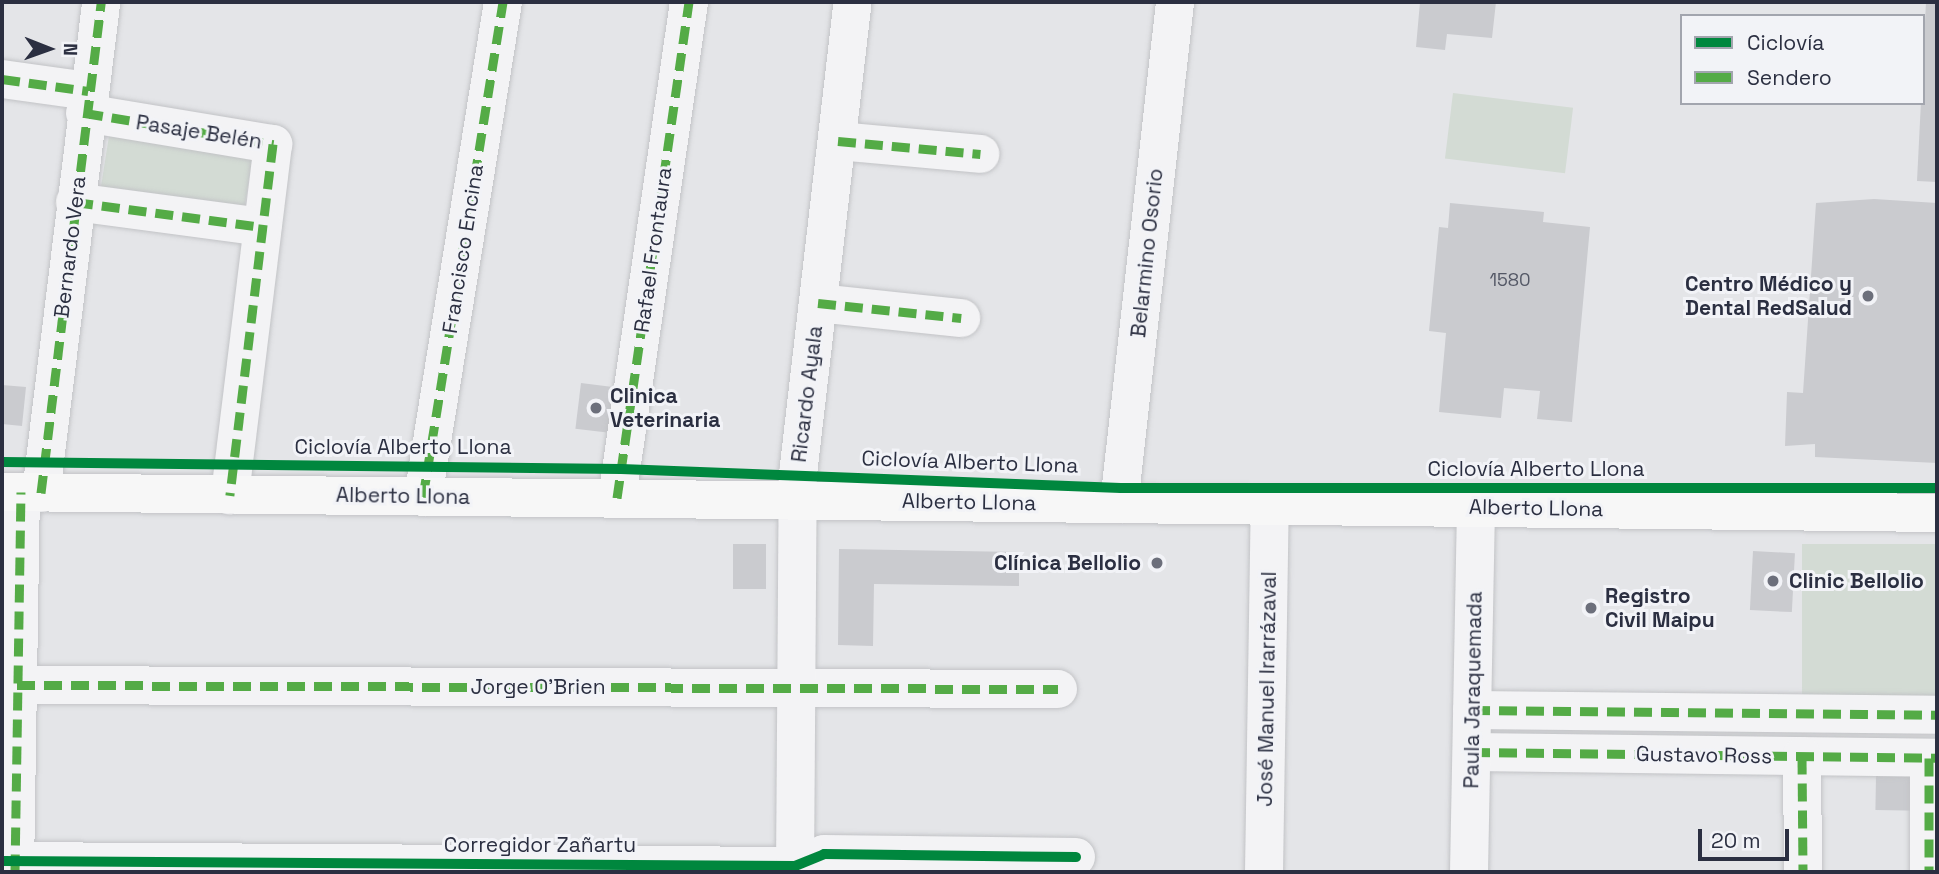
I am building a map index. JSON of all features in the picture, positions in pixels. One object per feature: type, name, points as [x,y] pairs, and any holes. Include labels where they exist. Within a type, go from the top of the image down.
[{"type":"main road","name":"Alberto Llona","points":[[21,492],[1937,513]]},
{"type":"street","name":"Bernardo Vera","points":[[10,865],[18,685],[21,492],[75,202],[101,2]]},
{"type":"street","name":"Francisco Encina","points":[[423,497],[503,2]]},
{"type":"street","name":"Rafael Frontaura","points":[[617,498],[689,2]]},
{"type":"street","name":"Ricardo Ayala","points":[[795,869],[797,501],[853,2]]},
{"type":"street","name":"Belarmino Osorio","points":[[1119,504],[1175,2]]},
{"type":"street","points":[[2,79],[87,102]]},
{"type":"street","name":"Pasaje Belén","points":[[87,102],[273,144],[230,495]]},
{"type":"street","points":[[838,141],[980,154]]},
{"type":"street","points":[[75,202],[262,227]]},
{"type":"street","points":[[818,303],[961,318]]},
{"type":"street","name":"José Manuel Irarrázaval","points":[[1264,872],[1270,506]]},
{"type":"street","name":"Paula Jaraquemada","points":[[1469,872],[1476,508]]},
{"type":"street","name":"Jorge O'Brien","points":[[18,685],[1058,689]]},
{"type":"street","name":"Gustavo Ross","points":[[1472,710],[1937,715]]},
{"type":"street","name":"Gustavo Ross","points":[[1472,752],[1933,758]]},
{"type":"street","points":[[1802,756],[1803,872]]},
{"type":"street","points":[[1929,872],[1933,758]]},
{"type":"street","name":"Corregidor Zañartu","points":[[10,865],[795,869],[824,854],[1076,857]]},
{"type":"shaded area","points":[[1453,93],[1573,108],[1565,173],[1445,159]]},
{"type":"shaded area","points":[[109,136],[252,159],[244,212],[101,189]]},
{"type":"shaded area","points":[[1802,544],[1937,544],[1937,705],[1802,705]]},
{"type":"building","points":[[1420,2],[1496,2],[1492,38],[1447,34],[1445,50],[1416,47]]},
{"type":"building","points":[[1926,2],[1937,2],[1937,182],[1917,181],[1921,105],[1925,105]]},
{"type":"building","name":"Centro Médico y Dental RedSalud","points":[[1874,199],[1937,203],[1937,463],[1815,457],[1815,444],[1785,446],[1787,392],[1803,393],[1816,203]]},
{"type":"building","points":[[1450,203],[1544,212],[1543,222],[1590,227],[1572,422],[1537,419],[1540,391],[1504,388],[1501,418],[1439,412],[1446,333],[1429,331],[1439,227],[1448,228]]},
{"type":"building","name":"Clinica Veterinaria","points":[[581,383],[615,387],[609,433],[575,429]]},
{"type":"building","points":[[2,385],[26,387],[22,426],[2,424]]},
{"type":"building","points":[[733,544],[766,544],[766,589],[733,589]]},
{"type":"building","points":[[839,549],[1019,552],[1019,586],[874,584],[873,646],[838,645]]},
{"type":"building","name":"Clinic Bellolio","points":[[1753,551],[1795,553],[1792,612],[1750,610]]},
{"type":"building","points":[[1876,776],[1920,777],[1919,811],[1875,810]]},
{"type":"marked path","points":[[41,493],[101,2]]},
{"type":"marked path","points":[[423,497],[503,2]]},
{"type":"marked path","points":[[617,498],[689,2]]},
{"type":"marked path","points":[[2,79],[88,91]]},
{"type":"marked path","points":[[85,113],[273,144],[230,495]]},
{"type":"marked path","points":[[838,141],[980,154]]},
{"type":"marked path","points":[[75,202],[262,227]]},
{"type":"marked path","points":[[818,303],[961,318]]},
{"type":"marked path","points":[[15,872],[21,492]]},
{"type":"marked path","points":[[17,685],[1058,689]]},
{"type":"marked path","points":[[1472,710],[1937,715]]},
{"type":"marked path","points":[[1472,752],[1937,758]]},
{"type":"marked path","points":[[1802,756],[1803,872]]},
{"type":"marked path","points":[[1929,758],[1929,872]]},
{"type":"cycle path","name":"Ciclovía Alberto Llona","points":[[2,462],[621,469],[1121,488],[1937,488]]},
{"type":"cycle path","points":[[2,861],[795,866],[824,854],[1076,857]]},
{"type":"place","name":"Centro Médico y Dental RedSalud","points":[[1868,296]]},
{"type":"place","name":"Clinica Veterinaria","points":[[596,408]]},
{"type":"place","name":"Clínica Bellolio","points":[[1157,563]]},
{"type":"place","name":"Clinic Bellolio","points":[[1773,581]]},
{"type":"place","name":"Registro Civil Maipu","points":[[1591,608]]}]
